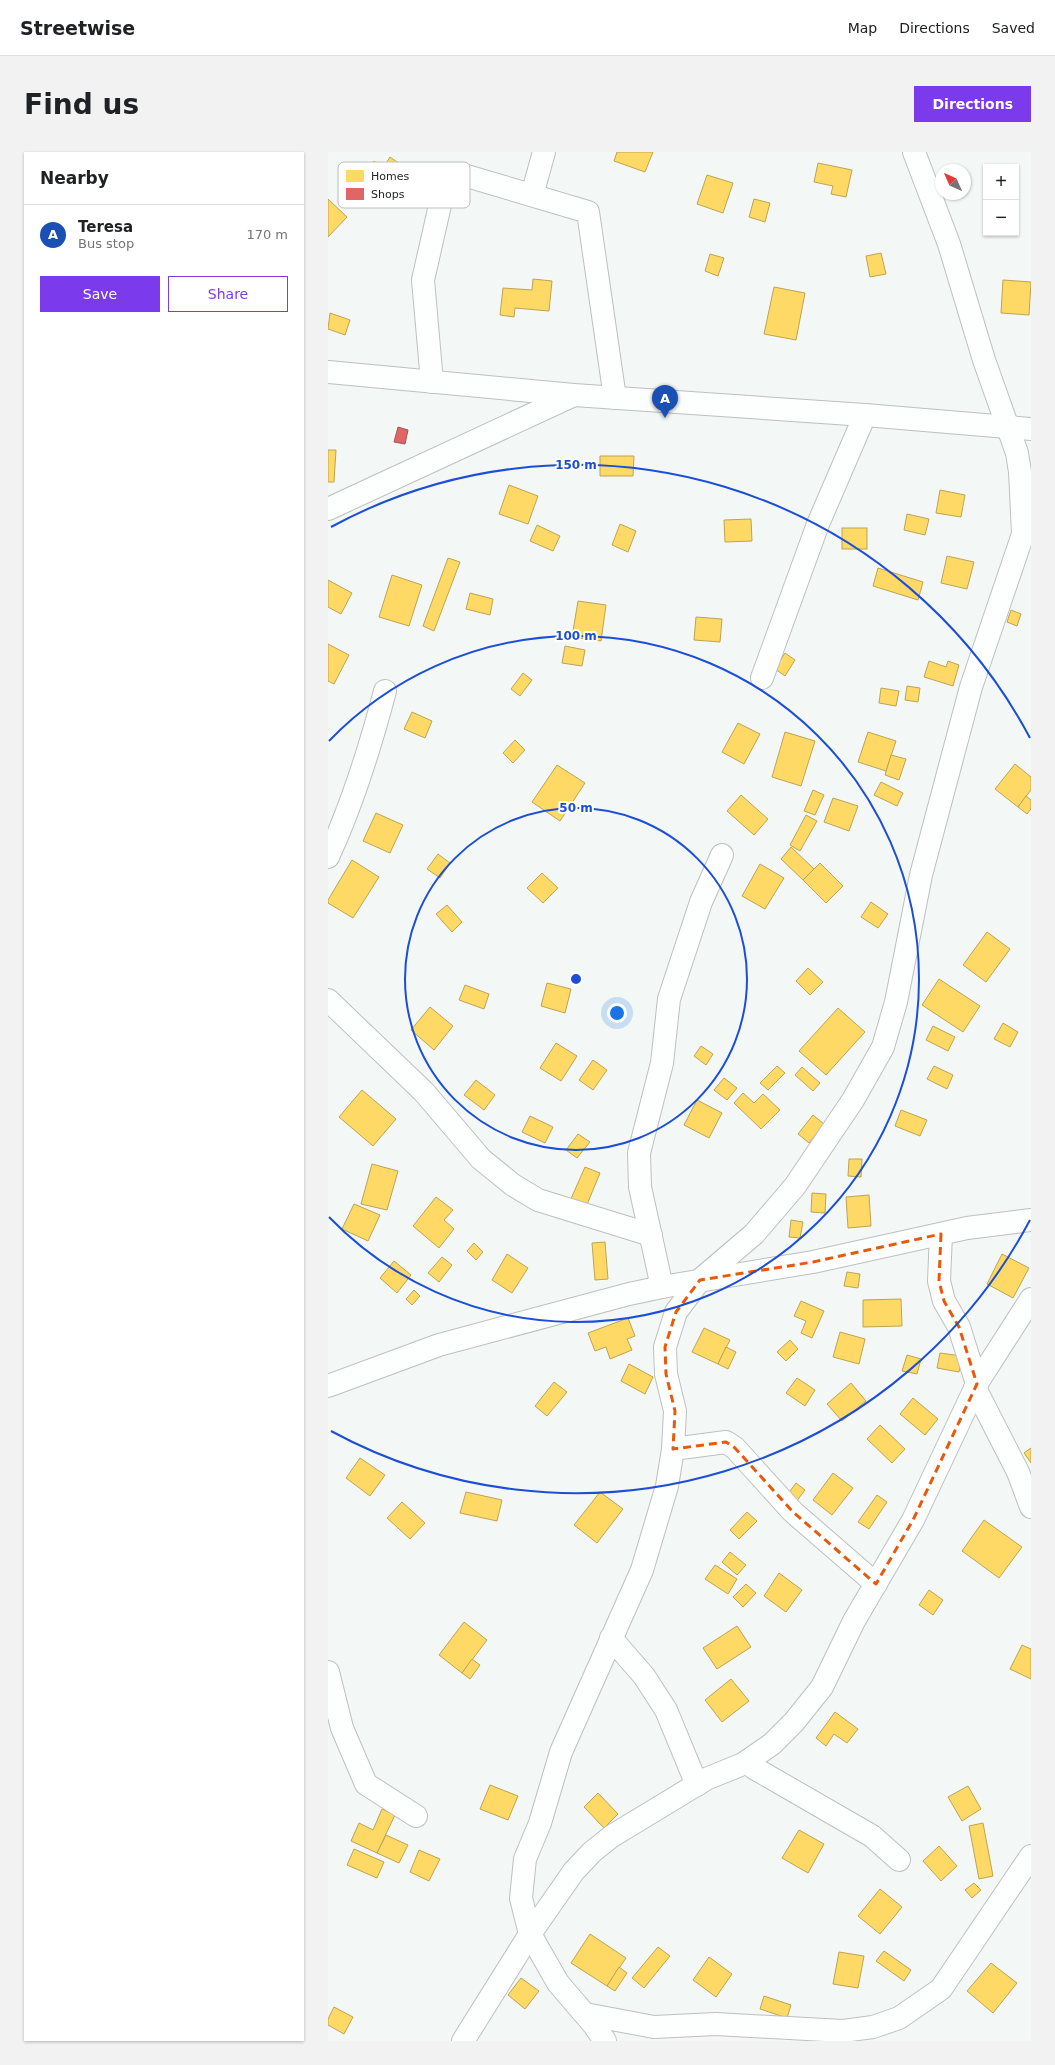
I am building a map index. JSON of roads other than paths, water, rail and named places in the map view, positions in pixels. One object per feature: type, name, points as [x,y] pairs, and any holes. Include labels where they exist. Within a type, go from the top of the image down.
[{"type":"street","points":[[532,195],[544,152]]},
{"type":"street","points":[[604,2041],[585,2014],[558,1983],[530,1934],[521,1898],[526,1859],[540,1823],[561,1752],[642,1570],[667,1486],[674,1449],[675,1411],[666,1374],[665,1347],[676,1312],[700,1280],[754,1234],[795,1186],[853,1100],[883,1047],[896,1002],[921,875],[971,687],[1027,528],[1020,472],[1009,427],[984,360],[949,244],[914,152]]},
{"type":"street","points":[[470,177],[588,212],[615,398]]},
{"type":"street","points":[[432,382],[423,280],[440,208]]},
{"type":"street","points":[[328,372],[574,395],[865,415],[1031,429]]},
{"type":"street","points":[[328,509],[574,395]]},
{"type":"street","points":[[762,678],[818,524],[865,415]]},
{"type":"street","points":[[328,856],[343,825],[364,767],[385,691]]},
{"type":"street","points":[[662,1287],[640,1187],[639,1153],[662,1063],[669,999],[701,902],[722,855]]},
{"type":"street","points":[[328,1000],[424,1092],[481,1159],[513,1185],[538,1200],[651,1235]]},
{"type":"street","points":[[328,1386],[439,1345],[662,1287],[813,1262],[967,1228],[1031,1220]]},
{"type":"street","points":[[942,1234],[939,1281],[944,1301],[959,1327],[976,1386],[1018,1472],[1031,1507]]},
{"type":"street","points":[[463,2041],[530,1934],[574,1871],[592,1852],[612,1836],[697,1785],[748,1761],[772,1744],[794,1722],[822,1687],[854,1621],[913,1520],[976,1386],[1031,1299]]},
{"type":"street","points":[[674,1449],[726,1442],[735,1448],[793,1512],[876,1584]]},
{"type":"street","points":[[611,1638],[644,1676],[666,1710],[697,1785]]},
{"type":"street","points":[[328,1672],[342,1728],[366,1784],[416,1816]]},
{"type":"street","points":[[748,1761],[754,1768],[872,1836],[899,1860]]},
{"type":"street","points":[[585,2014],[654,2027],[716,2024],[843,2031],[873,2027],[899,2018],[941,1989],[1031,1856]]},
{"type":"place","name":"Teresa","points":[[665,418]]}]
